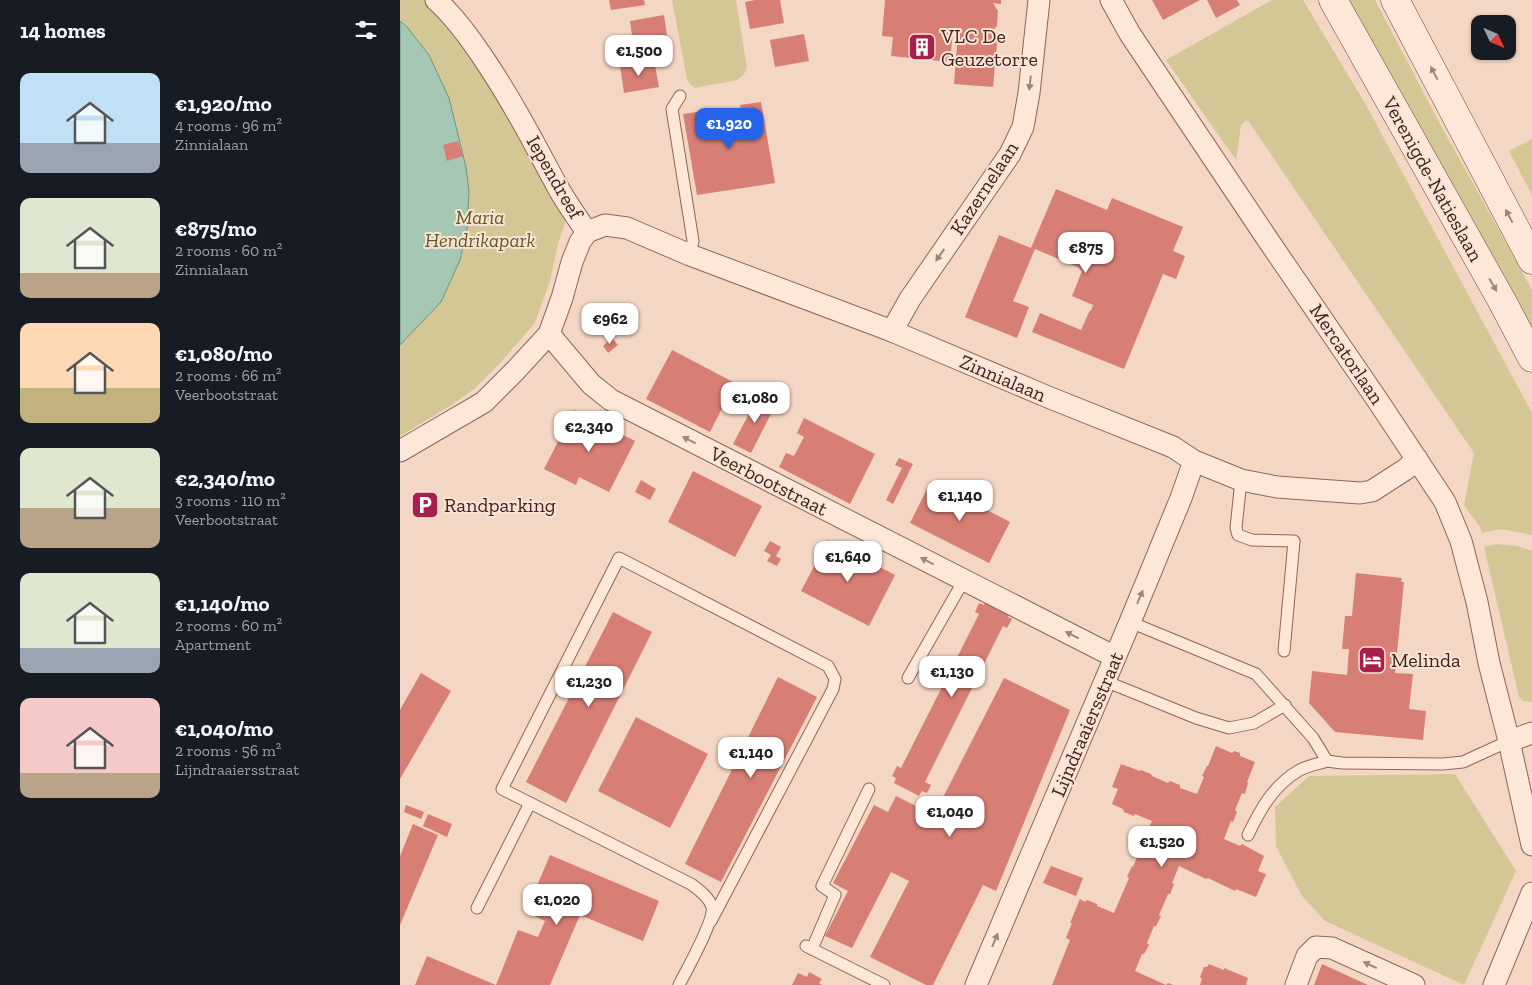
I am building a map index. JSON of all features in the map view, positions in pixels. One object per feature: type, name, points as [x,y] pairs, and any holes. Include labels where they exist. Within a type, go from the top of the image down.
[{"type":"main road","name":"Verenigde-Natieslaan","points":[[1333,0],[1532,358]]},
{"type":"main road","points":[[1395,0],[1532,260]]},
{"type":"street","name":"Iependreef","points":[[400,451],[484,402],[549,334],[572,262],[580,242],[587,232],[557,186],[503,88],[470,39],[446,9],[436,0]]},
{"type":"street","name":"Kazernelaan","points":[[892,331],[910,299],[1010,154],[1022,127],[1029,93],[1038,0]]},
{"type":"street","name":"Mercatorlaan","points":[[1111,0],[1130,34],[1445,502],[1462,541],[1489,663],[1510,741],[1524,779],[1531,838]]},
{"type":"street","name":"Zinnialaan","points":[[587,232],[605,225],[628,228],[690,255],[892,331],[1173,447],[1194,461],[1240,480],[1277,486],[1360,493],[1372,491],[1406,469],[1417,459]]},
{"type":"street","name":"Veerbootstraat","points":[[549,334],[591,384],[611,400],[1115,657]]},
{"type":"street","name":"Lijndraaiersstraat","points":[[976,985],[1130,622],[1181,498],[1194,461]]},
{"type":"street","points":[[1510,741],[1532,733]]},
{"type":"street","points":[[1494,985],[1532,893]]},
{"type":"street","points":[[1296,985],[1307,956],[1316,947],[1332,948],[1414,985]]},
{"type":"lane","points":[[680,96],[672,109],[693,241],[690,255]]},
{"type":"lane","points":[[1240,480],[1236,528],[1238,535],[1252,540],[1294,541],[1284,651]]},
{"type":"lane","points":[[679,985],[833,689],[836,679],[828,666],[619,558],[502,789],[691,884],[703,894],[712,907],[711,921]]},
{"type":"lane","points":[[908,678],[964,580]]},
{"type":"lane","points":[[1130,622],[1256,674],[1313,738],[1327,760]]},
{"type":"lane","points":[[1105,681],[1196,718],[1229,728],[1254,723],[1285,705]]},
{"type":"lane","points":[[1248,835],[1267,798],[1299,770],[1327,760],[1342,763],[1443,764],[1463,762],[1510,741]]},
{"type":"lane","points":[[869,788],[822,886],[835,895],[809,947],[884,985]]},
{"type":"lane","points":[[477,908],[530,803]]},
{"type":"green space","name":"Maria Hendrikapark","points":[[400,0],[425,0],[467,43],[567,217],[558,244],[550,281],[535,323],[474,389],[400,436]]},
{"type":"green space","points":[[672,0],[736,0],[747,68],[742,76],[737,80],[695,88],[690,84],[687,79]]},
{"type":"green space","points":[[1272,0],[1303,0],[1366,105],[1532,413],[1532,535],[1501,529],[1482,533],[1480,527],[1464,505],[1474,453],[1249,122],[1246,120],[1241,125],[1236,160],[1166,60]]},
{"type":"green space","points":[[1349,0],[1375,0],[1440,124],[1532,290],[1532,334],[1423,131]]},
{"type":"green space","points":[[1532,139],[1532,195],[1509,151]]},
{"type":"green space","points":[[1496,544],[1517,546],[1532,551],[1532,702],[1523,701],[1519,697],[1484,547]]},
{"type":"green space","points":[[1455,774],[1516,871],[1464,985],[1325,921],[1302,896],[1276,846],[1275,807],[1309,776]]},
{"type":"shaded area","points":[[400,21],[429,55],[449,98],[466,167],[469,191],[467,229],[460,260],[441,302],[400,345]]},
{"type":"building","points":[[609,0],[644,0],[645,5],[611,10]]},
{"type":"building","points":[[780,0],[784,23],[750,29],[745,2]]},
{"type":"building","name":"VLC De Geuzetorre","points":[[885,0],[1001,0],[1001,4],[993,3],[998,10],[997,26],[991,32],[998,33],[993,87],[954,84],[958,32],[953,31],[950,62],[891,56],[893,37],[882,36]]},
{"type":"building","points":[[1152,0],[1200,0],[1163,20]]},
{"type":"building","points":[[1207,0],[1237,0],[1240,5],[1216,18]]},
{"type":"building","points":[[664,15],[668,43],[634,49],[630,21]]},
{"type":"building","points":[[804,34],[809,61],[775,67],[770,40]]},
{"type":"building","points":[[654,60],[659,87],[624,93],[620,66]]},
{"type":"building","points":[[761,102],[775,183],[697,195],[683,114],[703,111],[704,117],[741,111],[740,105]]},
{"type":"building","points":[[458,141],[463,156],[447,161],[443,145]]},
{"type":"building","points":[[1056,189],[1107,210],[1112,198],[1183,227],[1173,251],[1185,256],[1176,279],[1163,274],[1124,369],[1032,332],[1040,313],[1081,330],[1093,305],[1072,296],[1082,271],[1080,268],[1035,249],[1013,301],[1029,307],[1017,338],[965,317],[999,235],[1031,248]]},
{"type":"building","points":[[612,338],[618,345],[608,353],[603,346]]},
{"type":"building","points":[[672,350],[735,383],[710,432],[646,399]]},
{"type":"building","points":[[759,395],[776,404],[751,453],[733,444]]},
{"type":"building","points":[[574,410],[635,441],[609,492],[579,477],[576,485],[544,469]]},
{"type":"building","points":[[804,418],[875,454],[850,504],[779,467],[786,453],[794,456],[804,437],[797,433]]},
{"type":"building","points":[[899,458],[913,464],[893,504],[886,500],[902,468],[895,465]]},
{"type":"building","points":[[693,471],[762,506],[735,557],[668,522]]},
{"type":"building","points":[[641,480],[656,489],[650,500],[635,492]]},
{"type":"building","points":[[931,481],[1010,522],[989,563],[910,523]]},
{"type":"building","points":[[828,540],[895,575],[869,626],[801,591]]},
{"type":"building","points":[[770,541],[781,547],[776,556],[781,559],[777,566],[767,561],[771,555],[764,551]]},
{"type":"building","name":"Melinda","points":[[1356,573],[1402,578],[1401,582],[1404,582],[1395,673],[1413,674],[1409,709],[1426,711],[1423,740],[1335,732],[1309,703],[1312,671],[1347,675],[1349,649],[1342,649],[1345,616],[1352,616]]},
{"type":"building","points":[[986,600],[1010,612],[1008,617],[1012,619],[1007,628],[1003,626],[925,782],[931,785],[927,793],[922,791],[919,796],[894,783],[896,778],[892,776],[897,766],[901,768],[979,614],[975,612],[979,603],[984,605]]},
{"type":"building","points":[[613,612],[652,632],[566,803],[526,782]]},
{"type":"building","points":[[421,673],[451,691],[400,779],[400,710]]},
{"type":"building","points":[[778,677],[817,697],[721,882],[685,864]]},
{"type":"building","points":[[1004,678],[1070,710],[996,891],[983,885],[933,985],[926,985],[870,957],[909,881],[891,872],[852,948],[825,936],[848,891],[833,883],[874,805],[888,812],[896,796],[934,815]]},
{"type":"building","points":[[636,717],[708,754],[670,828],[598,791]]},
{"type":"building","points":[[1216,746],[1232,753],[1234,751],[1240,753],[1240,756],[1255,762],[1247,782],[1245,794],[1242,793],[1235,810],[1237,812],[1233,822],[1231,821],[1224,839],[1240,846],[1242,844],[1264,856],[1258,871],[1266,874],[1256,897],[1236,889],[1235,891],[1179,866],[1170,894],[1168,894],[1159,915],[1161,916],[1156,926],[1154,926],[1147,943],[1149,945],[1144,954],[1142,954],[1135,971],[1166,985],[1052,985],[1070,940],[1066,938],[1080,899],[1097,904],[1097,906],[1114,913],[1129,878],[1127,877],[1152,821],[1124,812],[1123,809],[1112,804],[1118,789],[1112,787],[1121,764],[1151,774],[1168,783],[1170,781],[1180,785],[1180,788],[1197,794],[1204,777],[1202,776]]},
{"type":"building","points":[[406,805],[424,812],[421,819],[404,812]]},
{"type":"building","points":[[428,814],[452,824],[447,837],[423,826]]},
{"type":"building","points":[[413,824],[438,835],[400,925],[400,856]]},
{"type":"building","points":[[550,855],[659,901],[643,941],[580,915],[550,985],[496,985],[518,930],[538,937],[545,921],[526,912]]},
{"type":"building","points":[[1051,866],[1083,878],[1076,896],[1043,883]]},
{"type":"building","points":[[427,956],[496,985],[415,985]]},
{"type":"building","points":[[1209,964],[1248,978],[1247,985],[1200,985],[1202,979],[1200,977],[1204,967],[1207,967]]},
{"type":"building","points":[[1322,964],[1368,985],[1314,985]]},
{"type":"building","points":[[809,972],[822,979],[819,983],[822,985],[792,985],[798,973],[807,977]]},
{"type":"place","name":"VLC De Geuzetorre","points":[[922,47]]},
{"type":"place","name":"Randparking","points":[[425,505]]},
{"type":"place","name":"Melinda","points":[[1372,660]]}]
